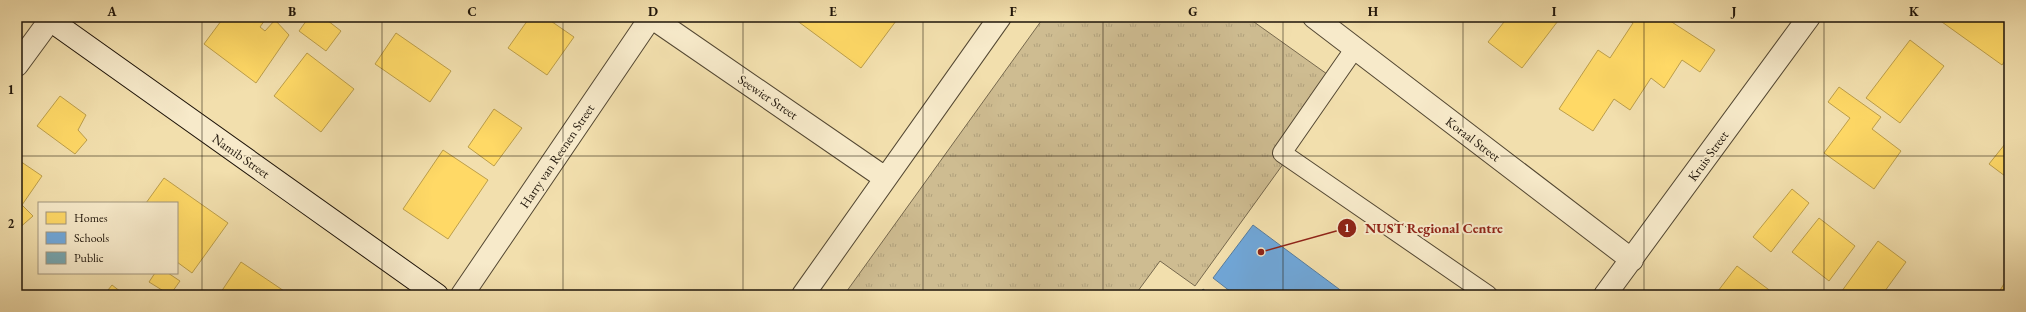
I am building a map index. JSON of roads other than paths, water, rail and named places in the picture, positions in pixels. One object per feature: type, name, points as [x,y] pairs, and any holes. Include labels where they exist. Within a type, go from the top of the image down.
[{"type":"street","name":"Seewier Street","points":[[651,17],[885,178]]},
{"type":"street","name":"Harry van Reenen Street","points":[[462,295],[651,17]]},
{"type":"street","points":[[803,295],[1000,17]]},
{"type":"street","name":"Koraal Street","points":[[1314,17],[1632,260]]},
{"type":"street","name":"Kruis Street","points":[[1605,295],[1809,17]]},
{"type":"street","points":[[17,65],[48,19]]},
{"type":"street","name":"Namib Street","points":[[48,19],[437,295]]},
{"type":"lane","points":[[1355,48],[1282,153],[1479,292]]},
{"type":"place","name":"NUST Regional Centre","points":[[1261,252]]}]
